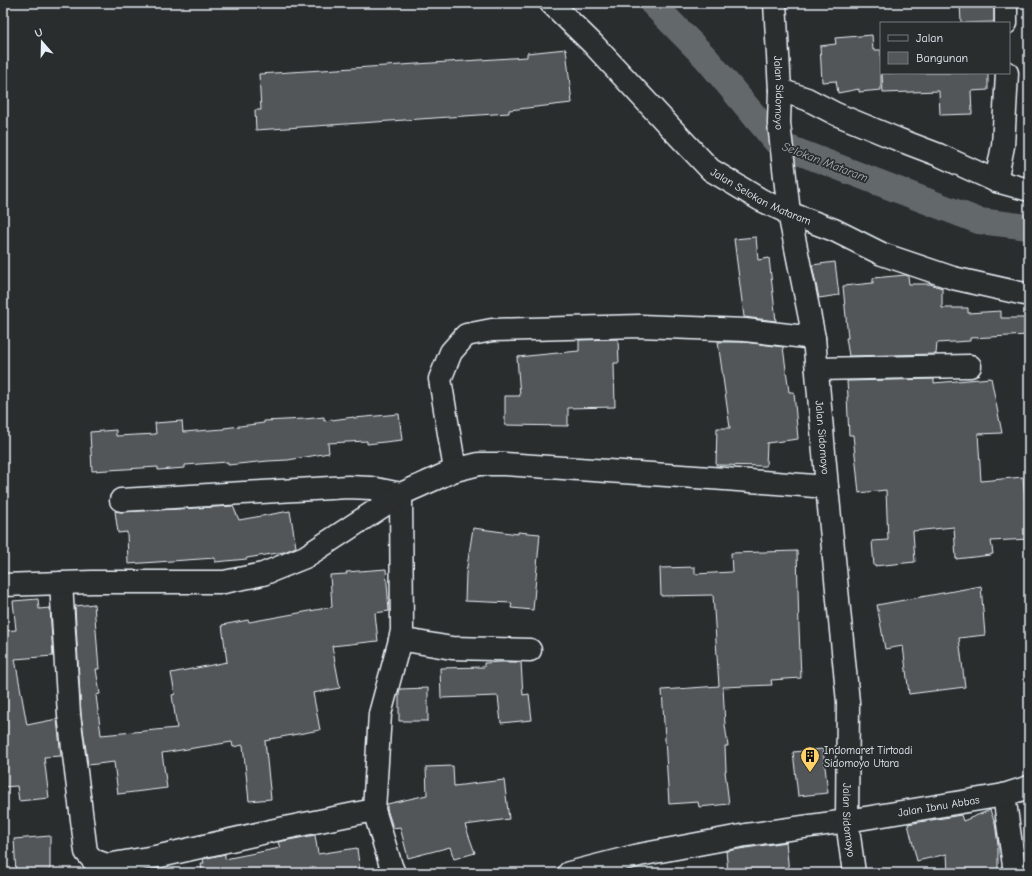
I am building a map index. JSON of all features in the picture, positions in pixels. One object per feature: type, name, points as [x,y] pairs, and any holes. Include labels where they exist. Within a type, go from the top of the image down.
[{"type":"street","name":"Jalan Selokan Mataram","points":[[551,3],[593,44],[711,170],[761,200],[789,213],[834,230],[882,254],[953,278],[1029,295]]},
{"type":"street","name":"Jalan Sidomoyo","points":[[775,3],[780,90],[779,123],[789,213],[814,338],[848,702],[847,821],[854,873]]},
{"type":"street","points":[[1006,3],[1006,22]]},
{"type":"street","points":[[996,181],[1004,146],[1007,74]]},
{"type":"street","points":[[780,90],[807,99],[836,114],[939,155],[996,181],[1029,190]]},
{"type":"street","points":[[455,470],[440,379],[451,352],[466,335],[492,330],[640,326],[745,330],[814,338]]},
{"type":"street","points":[[817,369],[970,366]]},
{"type":"street","points":[[3,585],[92,582],[224,582],[263,574],[305,557],[401,494],[455,470],[479,464],[505,464],[725,478],[827,487]]},
{"type":"street","points":[[121,500],[348,487],[371,488],[401,494]]},
{"type":"street","points":[[394,873],[374,810],[380,714],[402,631],[401,494]]},
{"type":"street","points":[[61,583],[69,715],[86,852],[93,860],[107,865],[160,856],[275,830],[374,810]]},
{"type":"street","points":[[400,640],[452,648],[530,650]]},
{"type":"street","name":"Jalan Ibnu Abbas","points":[[569,873],[639,856],[746,835],[847,821],[1004,794],[1029,787]]},
{"type":"street","points":[[1004,794],[1014,873]]},
{"type":"building","points":[[960,3],[994,3],[994,22],[961,22]]},
{"type":"building","points":[[872,35],[873,50],[880,50],[881,90],[859,92],[859,89],[838,93],[836,81],[822,82],[820,46],[836,44],[835,38]]},
{"type":"building","points":[[566,49],[572,103],[509,110],[509,113],[256,130],[255,110],[261,110],[259,74],[527,57],[527,53]]},
{"type":"building","points":[[882,74],[988,74],[988,90],[971,91],[972,114],[940,115],[939,91],[883,93]]},
{"type":"building","points":[[756,237],[758,260],[769,258],[776,321],[744,317],[734,239]]},
{"type":"building","points":[[835,262],[839,295],[819,298],[812,265]]},
{"type":"building","points":[[908,276],[909,284],[930,284],[942,288],[942,308],[968,308],[968,313],[1001,311],[1001,318],[1029,318],[1029,335],[970,338],[970,341],[937,343],[936,354],[849,356],[846,338],[848,338],[843,286],[873,283],[873,278]]},
{"type":"building","points":[[618,339],[619,363],[614,363],[615,407],[568,408],[568,426],[505,425],[505,396],[520,396],[517,357],[579,351],[579,340]]},
{"type":"building","points":[[718,342],[744,342],[783,347],[789,392],[794,392],[798,439],[767,443],[766,466],[716,465],[717,428],[730,428]]},
{"type":"building","points":[[991,378],[1002,433],[978,434],[981,481],[1023,477],[1026,511],[1029,511],[1029,539],[991,541],[993,554],[956,559],[954,527],[913,531],[915,562],[874,566],[872,541],[888,540],[886,490],[859,493],[853,435],[849,435],[847,381],[934,379],[934,383]]},
{"type":"building","points":[[399,414],[402,440],[367,444],[367,441],[328,443],[329,453],[288,460],[228,465],[228,462],[185,465],[185,468],[158,470],[158,467],[92,471],[90,432],[116,430],[116,436],[156,434],[155,423],[182,421],[183,432],[224,429],[264,423],[264,421],[324,417],[324,421]]},
{"type":"building","points":[[233,506],[239,520],[290,511],[296,547],[284,552],[247,559],[215,562],[215,558],[128,564],[127,532],[118,533],[115,511],[122,512]]},
{"type":"building","points":[[473,528],[518,534],[518,532],[540,534],[533,610],[511,608],[512,603],[465,601],[466,573]]},
{"type":"building","points":[[797,551],[801,678],[771,680],[772,685],[723,687],[725,725],[728,746],[725,746],[725,771],[729,804],[699,807],[698,802],[669,804],[662,690],[719,686],[713,595],[661,596],[660,568],[695,567],[695,574],[732,572],[731,553]]},
{"type":"building","points":[[386,569],[389,611],[375,613],[378,641],[332,646],[340,688],[313,693],[320,730],[265,741],[271,799],[249,801],[243,745],[233,747],[232,742],[162,753],[167,788],[118,794],[114,762],[88,765],[81,714],[75,606],[94,604],[99,669],[96,669],[100,694],[96,695],[101,735],[177,728],[172,695],[175,694],[171,673],[227,662],[222,625],[248,620],[249,622],[332,607],[330,575],[347,574],[346,572]]},
{"type":"building","points":[[981,586],[985,635],[959,638],[965,687],[909,694],[903,646],[885,649],[877,605]]},
{"type":"building","points":[[38,599],[39,609],[50,608],[53,656],[15,659],[27,725],[57,719],[61,756],[44,757],[49,798],[19,801],[17,786],[3,787],[3,631],[16,630],[13,601]]},
{"type":"building","points":[[521,662],[523,695],[529,694],[532,720],[501,723],[498,696],[441,698],[440,668],[484,667],[484,663]]},
{"type":"building","points":[[428,688],[428,721],[399,721],[400,689]]},
{"type":"building","name":"Indomaret Tirtoadi Sidomoyo Utara","points":[[823,749],[828,793],[798,796],[793,752]]},
{"type":"building","points":[[453,766],[454,786],[504,780],[509,819],[465,825],[475,853],[454,859],[450,847],[408,858],[400,827],[393,828],[387,809],[387,804],[427,795],[426,767]]},
{"type":"building","points":[[990,810],[995,823],[998,845],[998,873],[948,873],[947,854],[917,861],[908,824],[961,815],[963,821]]},
{"type":"building","points":[[315,835],[318,854],[357,848],[360,873],[202,873],[201,863],[204,863],[203,859],[225,854],[225,859],[280,848],[278,842]]},
{"type":"building","points":[[50,836],[50,871],[16,873],[14,839]]},
{"type":"building","points":[[786,842],[789,873],[728,873],[726,851]]},
{"type":"waterway","name":"Selokan Mataram","points":[[652,3],[706,58],[778,144],[979,221],[1029,227]]},
{"type":"place","name":"Indomaret Tirtoadi Sidomoyo Utara","points":[[810,773]]}]
